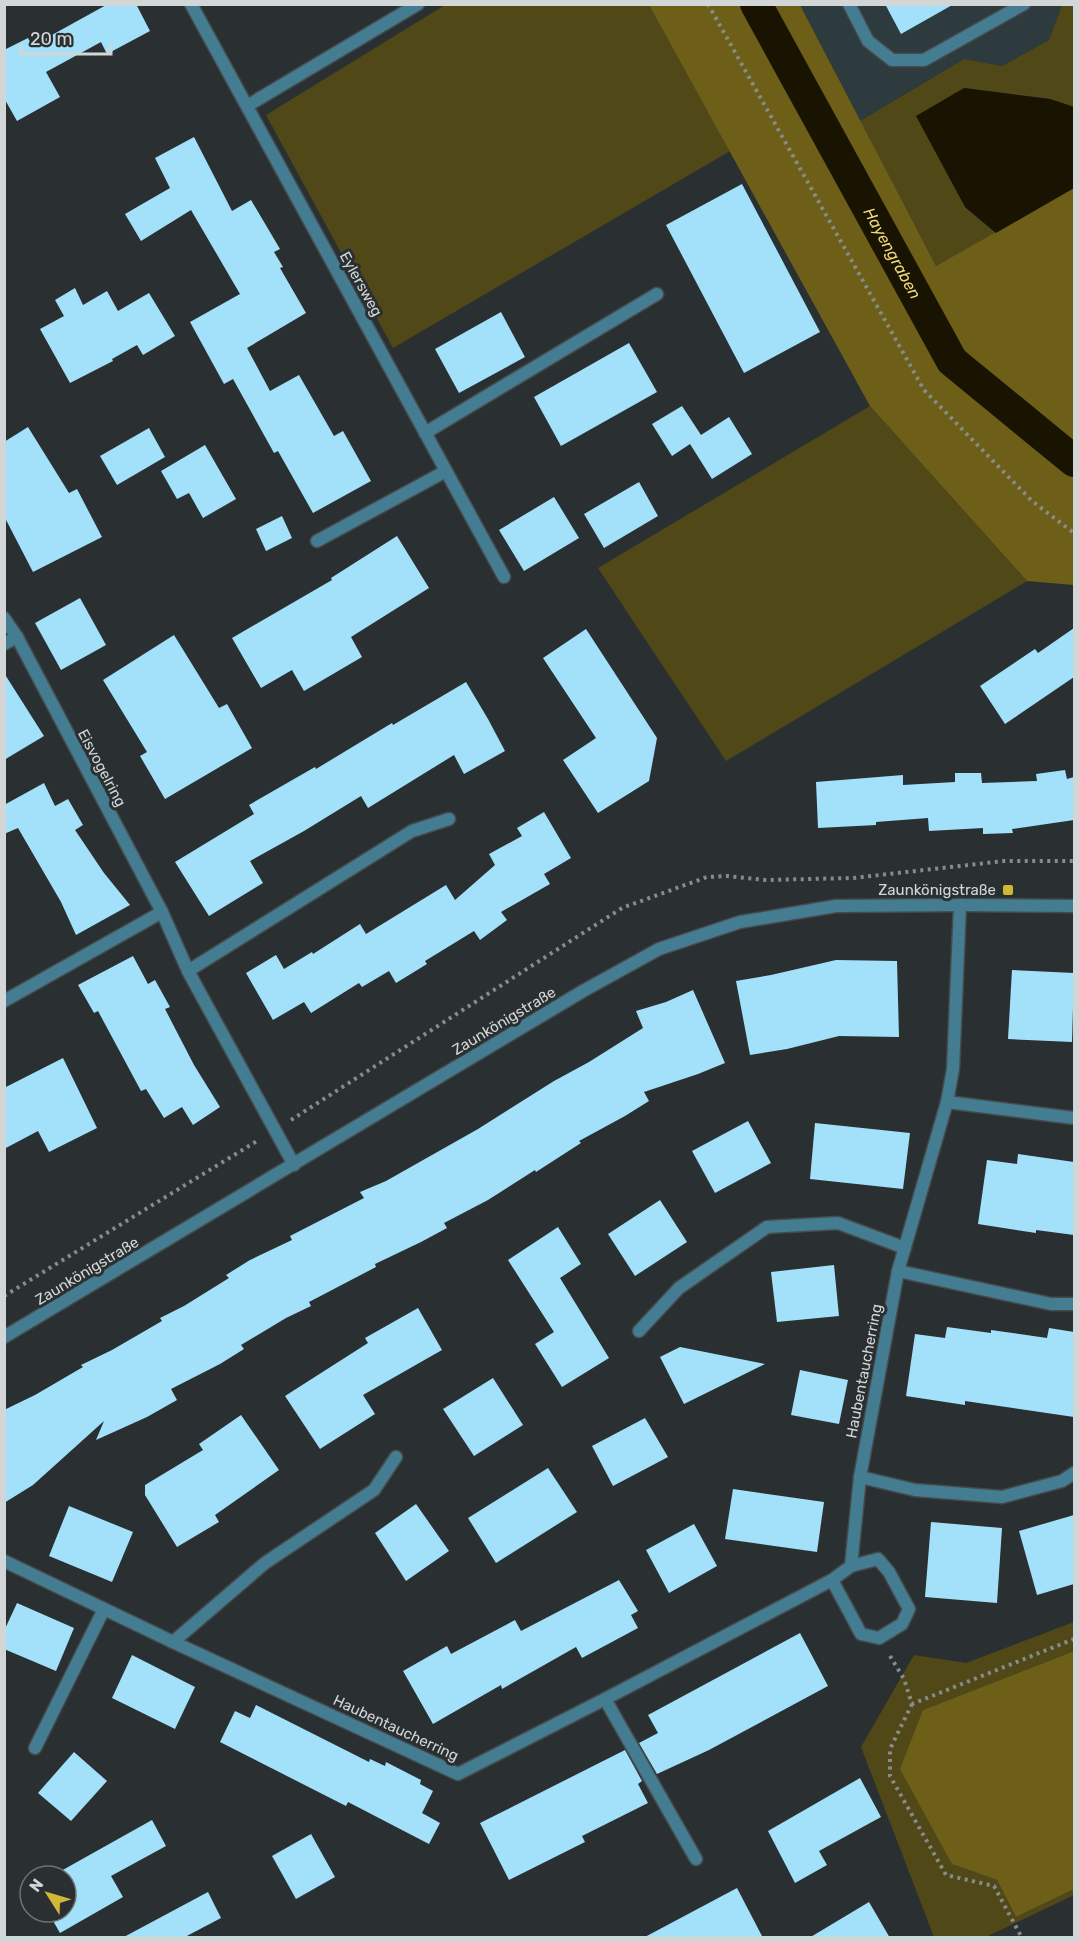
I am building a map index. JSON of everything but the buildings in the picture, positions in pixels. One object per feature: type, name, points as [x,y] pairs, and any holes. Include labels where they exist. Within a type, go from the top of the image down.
[{"type":"street","name":"Eylersweg","points":[[191,4],[504,577]]},
{"type":"street","points":[[247,106],[418,4]]},
{"type":"street","points":[[849,4],[868,41],[892,60],[924,60],[1024,4]]},
{"type":"street","points":[[425,433],[657,294]]},
{"type":"street","points":[[317,541],[446,471]]},
{"type":"street","name":"Eisvogelring","points":[[4,618],[17,637],[162,912],[188,971],[294,1165]]},
{"type":"street","points":[[4,644],[17,637]]},
{"type":"street","points":[[188,971],[412,831],[449,819]]},
{"type":"street","name":"Zaunkönigstraße","points":[[4,1337],[583,991],[659,949],[740,922],[836,906],[960,904],[1074,906]]},
{"type":"street","name":"Haubentaucherring","points":[[851,1566],[860,1477],[898,1271],[947,1102],[953,1069],[960,904]]},
{"type":"street","points":[[4,1000],[162,912]]},
{"type":"street","points":[[947,1102],[1074,1118]]},
{"type":"street","points":[[639,1331],[679,1288],[768,1227],[838,1223],[905,1248]]},
{"type":"street","points":[[898,1271],[1051,1304],[1074,1304]]},
{"type":"street","points":[[172,1642],[265,1563],[374,1490],[396,1457]]},
{"type":"street","points":[[860,1477],[915,1490],[1002,1497],[1062,1481],[1074,1473]]},
{"type":"street","name":"Haubentaucherring","points":[[4,1561],[172,1642],[458,1774],[832,1580],[851,1566],[878,1558],[889,1572],[909,1609],[902,1624],[879,1638]]},
{"type":"street","points":[[832,1580],[861,1634],[879,1638]]},
{"type":"street","points":[[35,1748],[104,1609]]},
{"type":"street","points":[[605,1699],[696,1858]]},
{"type":"path","points":[[708,4],[924,390],[1032,501],[1074,533]]},
{"type":"path","points":[[879,1638],[904,1679],[912,1704]]},
{"type":"path","points":[[1022,1938],[994,1886],[946,1875],[890,1776],[890,1749],[912,1704],[1074,1639]]},
{"type":"shaded area","points":[[445,5],[649,5],[730,151],[393,348],[266,115]]},
{"type":"shaded area","points":[[649,5],[800,5],[936,266],[1074,188],[1074,585],[1027,581],[870,406]]},
{"type":"shaded area","points":[[800,5],[1062,5],[1049,40],[1002,66],[964,59],[860,121]]},
{"type":"shaded area","points":[[1062,5],[1074,5],[1074,107],[1050,99],[964,88],[965,207],[996,233],[936,266],[860,121],[964,59],[1002,66],[1049,40]]},
{"type":"shaded area","points":[[964,88],[1050,99],[1074,107],[1074,188],[996,233],[965,207],[916,116]]},
{"type":"shaded area","points":[[870,406],[1027,581],[726,761],[598,568]]},
{"type":"shaded area","points":[[1074,1622],[1074,1651],[923,1710],[952,1864],[997,1880],[1016,1917],[1074,1889],[1074,1895],[986,1937],[934,1937],[861,1747],[914,1655],[966,1663]]},
{"type":"shaded area","points":[[1074,1651],[1074,1889],[1016,1917],[997,1880],[952,1864],[900,1769],[923,1710]]},
{"type":"waterway","name":"Hayengraben","points":[[756,4],[952,361],[1074,461]]},
{"type":"place","name":"Zaunkönigstraße","points":[[1008,890]]}]
